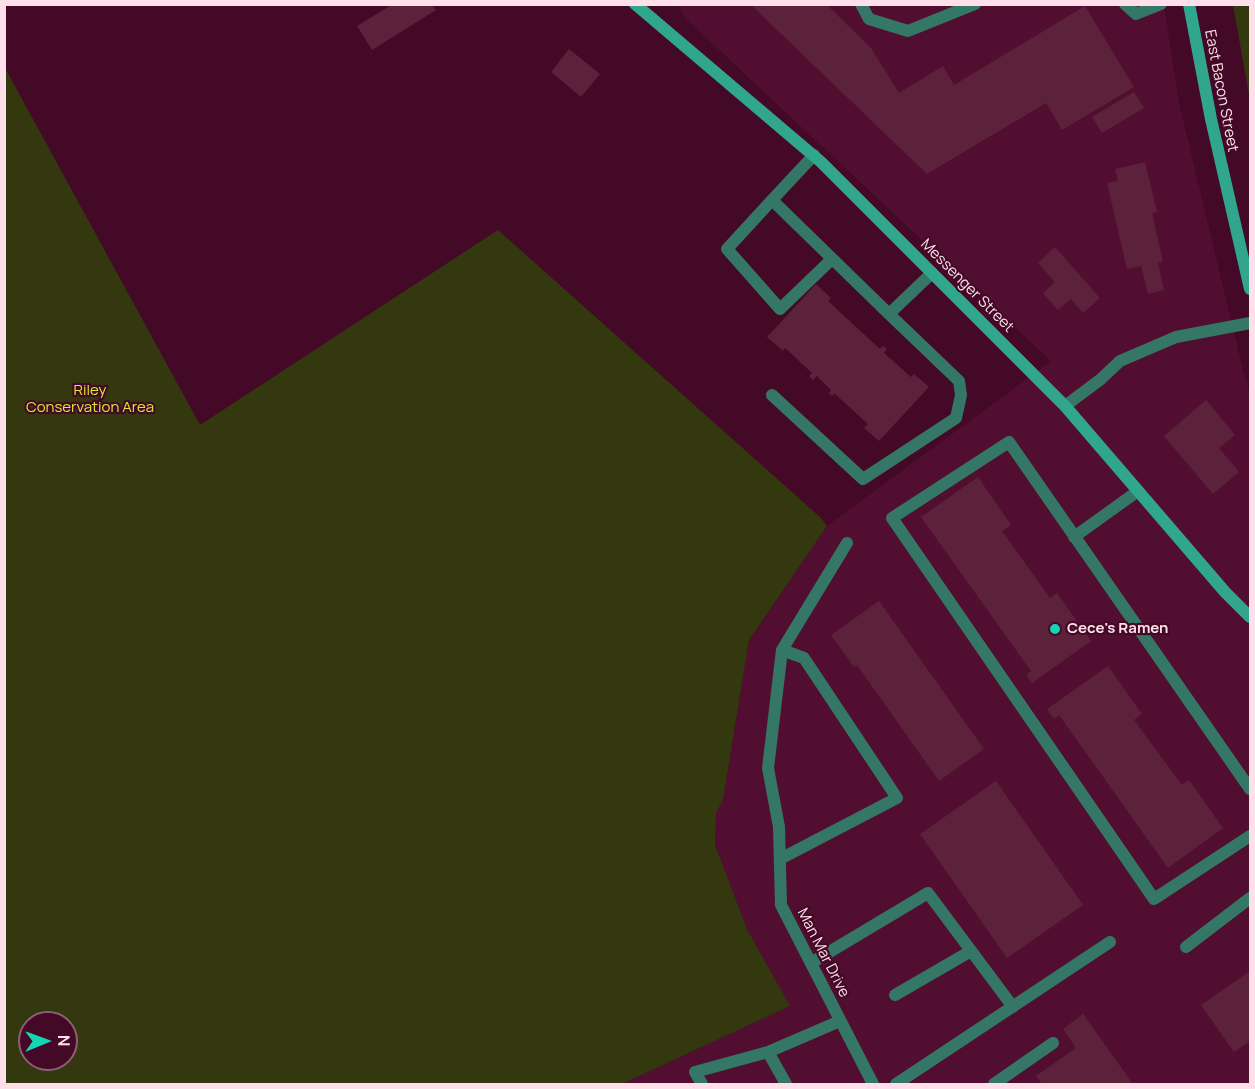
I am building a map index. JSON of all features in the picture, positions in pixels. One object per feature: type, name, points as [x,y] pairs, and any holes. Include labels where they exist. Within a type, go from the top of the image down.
[{"type":"main road","name":"Messenger Street","points":[[635,4],[814,155],[1065,406],[1225,592],[1251,616]]},
{"type":"main road","name":"East Bacon Street","points":[[1189,4],[1211,119],[1251,288]]},
{"type":"street","points":[[861,4],[869,19],[908,31],[975,4]]},
{"type":"street","points":[[1125,4],[1136,14],[1161,4]]},
{"type":"street","points":[[814,155],[727,249],[780,309],[832,259]]},
{"type":"street","points":[[772,200],[959,381],[961,394],[956,418],[863,479],[772,395]]},
{"type":"street","points":[[889,314],[932,273]]},
{"type":"street","points":[[1065,406],[1101,379],[1120,361],[1176,337],[1251,323]]},
{"type":"street","points":[[1251,789],[1009,442],[892,519],[1154,898],[1251,836]]},
{"type":"street","points":[[1074,537],[1138,491]]},
{"type":"street","points":[[780,859],[897,798],[804,658],[782,650],[847,543]]},
{"type":"street","name":"Man Mar Drive","points":[[782,650],[768,768],[779,827],[781,904],[873,1084]]},
{"type":"street","points":[[811,963],[928,893],[1013,1007]]},
{"type":"street","points":[[1186,947],[1251,898]]},
{"type":"street","points":[[896,1084],[1110,942]]},
{"type":"street","points":[[895,995],[971,951]]},
{"type":"street","points":[[702,1084],[695,1072],[768,1052],[840,1021]]},
{"type":"street","points":[[994,1084],[1053,1043]]},
{"type":"street","points":[[768,1052],[786,1084]]},
{"type":"shaded area","points":[[678,5],[1164,5],[1179,103],[1250,393],[1250,1084],[622,1084],[790,1006],[747,929],[715,845],[716,813],[723,800],[749,640],[827,526],[1051,361],[685,18]]},
{"type":"green space","points":[[1233,5],[1250,5],[1249,95]]},
{"type":"green space","name":"Riley Conservation Area","points":[[4,66],[200,425],[498,230],[821,518],[827,526],[749,640],[723,800],[716,813],[715,845],[747,929],[790,1006],[622,1084],[5,1084]]},
{"type":"building","points":[[750,4],[826,4],[871,48],[899,93],[943,66],[954,85],[1085,6],[1134,87],[1062,130],[1046,103],[927,174]]},
{"type":"building","points":[[391,5],[432,5],[436,10],[372,50],[357,26]]},
{"type":"building","points":[[569,49],[600,74],[581,97],[551,72]]},
{"type":"building","points":[[1134,92],[1144,108],[1102,133],[1092,117]]},
{"type":"building","points":[[1145,162],[1157,212],[1152,213],[1163,262],[1158,263],[1164,290],[1148,294],[1141,266],[1127,269],[1107,183],[1118,181],[1115,169]]},
{"type":"building","points":[[1055,247],[1100,298],[1083,313],[1071,299],[1058,310],[1043,293],[1055,282],[1038,263]]},
{"type":"building","points":[[816,284],[831,298],[828,301],[880,349],[883,346],[887,349],[884,353],[911,377],[914,374],[929,387],[879,441],[864,428],[868,424],[835,394],[832,396],[829,393],[831,390],[817,376],[813,380],[809,376],[812,373],[785,348],[783,351],[767,337]]},
{"type":"building","points":[[1206,400],[1235,435],[1219,448],[1239,472],[1213,494],[1164,436]]},
{"type":"building","points":[[978,477],[1011,525],[1002,531],[1050,598],[1057,593],[1091,641],[1032,683],[1026,675],[1031,671],[921,517]]},
{"type":"building","points":[[879,601],[984,749],[939,781],[857,665],[854,667],[831,635]]},
{"type":"building","points":[[1108,666],[1142,714],[1134,720],[1182,785],[1189,780],[1223,828],[1168,868],[1059,715],[1054,719],[1047,709]]},
{"type":"building","points":[[996,781],[1083,905],[1007,958],[920,834]]},
{"type":"building","points":[[1250,971],[1250,1041],[1234,1052],[1201,1005]]},
{"type":"building","points":[[1083,1014],[1133,1084],[1042,1084],[1036,1076],[1076,1048],[1063,1029]]},
{"type":"place","name":"Cece's Ramen","points":[[1055,629]]}]
